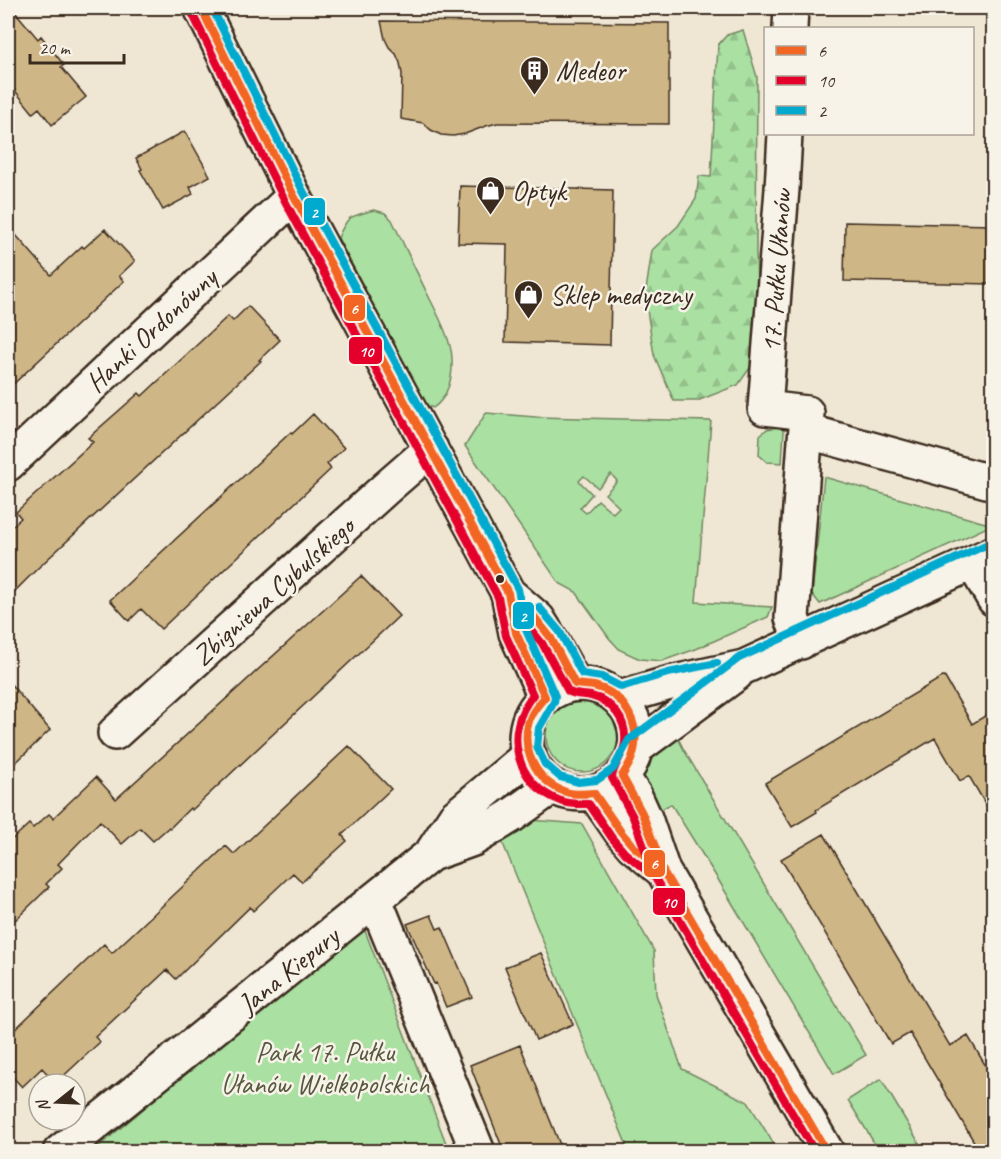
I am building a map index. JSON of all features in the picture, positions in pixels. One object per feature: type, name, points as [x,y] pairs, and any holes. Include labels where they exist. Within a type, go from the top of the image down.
[{"type":"street","points":[[201,8],[294,196],[508,593],[516,633],[545,697]]},
{"type":"street","points":[[790,27],[791,8]]},
{"type":"street","name":"17. Pułku Ułanów","points":[[785,135],[765,408],[806,422]]},
{"type":"street","name":"Hanki Ordonówny","points":[[8,464],[294,196]]},
{"type":"street","points":[[801,642],[792,618],[806,422],[993,483]]},
{"type":"street","name":"Zbigniewa Cybulskiego","points":[[115,733],[431,449]]},
{"type":"street","points":[[619,698],[670,683],[744,667],[983,558],[993,599]]},
{"type":"street","points":[[508,593],[538,619],[575,684]]},
{"type":"street","points":[[744,667],[629,762],[614,784],[594,793],[566,792],[553,786],[534,767],[526,742],[530,717],[537,706],[545,697],[564,686],[575,684],[599,686],[619,698],[629,711],[636,738],[629,762],[635,796],[663,871],[827,1152]]},
{"type":"street","name":"Jana Kiepury","points":[[60,1152],[431,854],[455,818],[529,755]]},
{"type":"street","name":"Jana Kiepury","points":[[431,854],[473,839],[511,816],[553,786]]},
{"type":"street","points":[[594,793],[633,846],[663,871]]},
{"type":"street","points":[[375,900],[478,1152]]},
{"type":"green space","points":[[743,30],[757,77],[756,252],[759,355],[738,385],[697,401],[674,401],[654,355],[645,297],[652,250],[678,226],[696,199],[699,176],[711,177],[718,45],[727,35]]},
{"type":"green space","points":[[374,210],[385,213],[392,220],[450,345],[452,373],[446,393],[433,408],[426,405],[338,238],[347,220]]},
{"type":"green space","points":[[486,413],[536,417],[711,421],[696,602],[772,607],[768,617],[696,649],[662,661],[640,659],[620,650],[576,592],[559,583],[465,446]],"holes":[[[611,474],[617,481],[605,494],[619,507],[613,513],[598,500],[586,513],[580,508],[592,494],[579,481],[584,476],[598,488]]]},
{"type":"green space","points":[[783,426],[782,463],[767,462],[759,455],[760,435],[767,429]]},
{"type":"green space","points":[[824,477],[992,525],[820,604],[812,594]]},
{"type":"green space","points":[[582,700],[602,706],[612,716],[618,736],[612,756],[602,766],[582,772],[562,766],[552,756],[546,736],[552,716],[562,706]]},
{"type":"green space","points":[[675,732],[866,1055],[834,1074],[671,804],[654,813],[636,777],[647,767],[653,753]]},
{"type":"green space","points":[[530,820],[582,824],[654,951],[656,994],[682,1069],[748,1102],[778,1151],[629,1151],[499,834]]},
{"type":"green space","name":"Park 17. Pułku Ułanów Wielkopolskich","points":[[364,928],[449,1151],[92,1152],[261,1010]]},
{"type":"green space","points":[[881,1079],[924,1151],[879,1151],[848,1100]]},
{"type":"building","points":[[8,8],[12,8],[38,39],[41,36],[64,65],[61,67],[86,97],[52,125],[39,108],[33,113],[8,82]]},
{"type":"building","name":"Medeor","points":[[381,21],[669,23],[669,124],[497,123],[465,134],[441,135],[423,123],[401,119],[402,74],[400,63],[385,39]]},
{"type":"building","points":[[185,131],[210,176],[190,187],[193,194],[163,210],[140,170],[142,169],[136,158]]},
{"type":"building","points":[[460,186],[613,190],[610,345],[505,342],[507,244],[458,243]]},
{"type":"building","points":[[845,222],[993,225],[993,284],[844,281]]},
{"type":"building","points":[[8,226],[51,275],[82,246],[84,248],[105,229],[135,261],[119,276],[124,281],[8,389]]},
{"type":"building","points":[[248,306],[280,340],[259,360],[261,361],[8,598],[8,530],[21,518],[16,512],[93,442],[88,438],[139,393],[142,396],[228,316],[233,321]]},
{"type":"building","points":[[313,414],[344,448],[327,464],[331,469],[161,629],[141,609],[129,621],[110,600]]},
{"type":"building","points":[[361,576],[399,616],[192,810],[190,808],[153,841],[140,828],[122,844],[100,821],[58,864],[62,868],[46,884],[49,887],[8,927],[8,843],[29,824],[33,828],[49,814],[53,818],[96,777],[116,799]]},
{"type":"building","points":[[944,676],[972,724],[993,711],[993,817],[969,776],[960,781],[935,738],[792,827],[765,783]]},
{"type":"building","points":[[8,681],[50,730],[8,770]]},
{"type":"building","points":[[349,746],[391,789],[342,835],[347,841],[302,882],[293,873],[253,911],[250,907],[176,979],[167,970],[95,1037],[100,1042],[68,1072],[46,1072],[42,1068],[38,1072],[27,1072],[27,1082],[22,1087],[8,1072],[8,1036],[104,944],[112,953],[226,846],[234,854]]},
{"type":"building","points":[[824,834],[950,1046],[968,1036],[993,1078],[993,1152],[980,1152],[910,1033],[891,1044],[781,859]]},
{"type":"building","points":[[431,915],[437,929],[442,927],[472,997],[446,1007],[407,924]]},
{"type":"building","points":[[541,953],[573,1024],[536,1040],[505,967]]},
{"type":"building","points":[[520,1045],[563,1152],[504,1152],[470,1065]]},
{"type":"transit line","name":"6","points":[[201,8],[294,196],[508,593],[516,633],[545,697],[532,713],[528,727],[528,750],[532,761],[538,771],[555,787],[573,794],[594,793],[633,846],[663,871],[827,1152]]},
{"type":"transit line","name":"2","points":[[212,8],[303,191],[518,589],[526,630],[555,696],[539,728],[537,747],[545,764],[560,777],[578,782],[597,780],[613,769],[629,740],[739,658],[990,543]]},
{"type":"transit line","name":"10","points":[[192,13],[285,201],[498,597],[506,636],[533,695],[523,710],[516,741],[518,756],[524,770],[533,783],[561,801],[589,804],[625,853],[655,878],[815,1152]]},
{"type":"transit line","name":"2","points":[[539,607],[560,632],[582,674],[602,677],[621,687],[668,673],[717,663]]},
{"type":"transit line","name":"6","points":[[532,614],[551,638],[575,684],[605,690],[615,696],[629,714],[635,736],[634,748],[630,762],[622,776],[642,813],[657,852]]},
{"type":"transit line","name":"10","points":[[524,621],[542,643],[568,691],[605,702],[621,719],[625,742],[612,778],[633,817],[647,855]]},
{"type":"place","name":"Medeor","points":[[535,96]]},
{"type":"place","name":"Optyk","points":[[491,216]]},
{"type":"place","name":"Sklep medyczny","points":[[529,320]]}]
